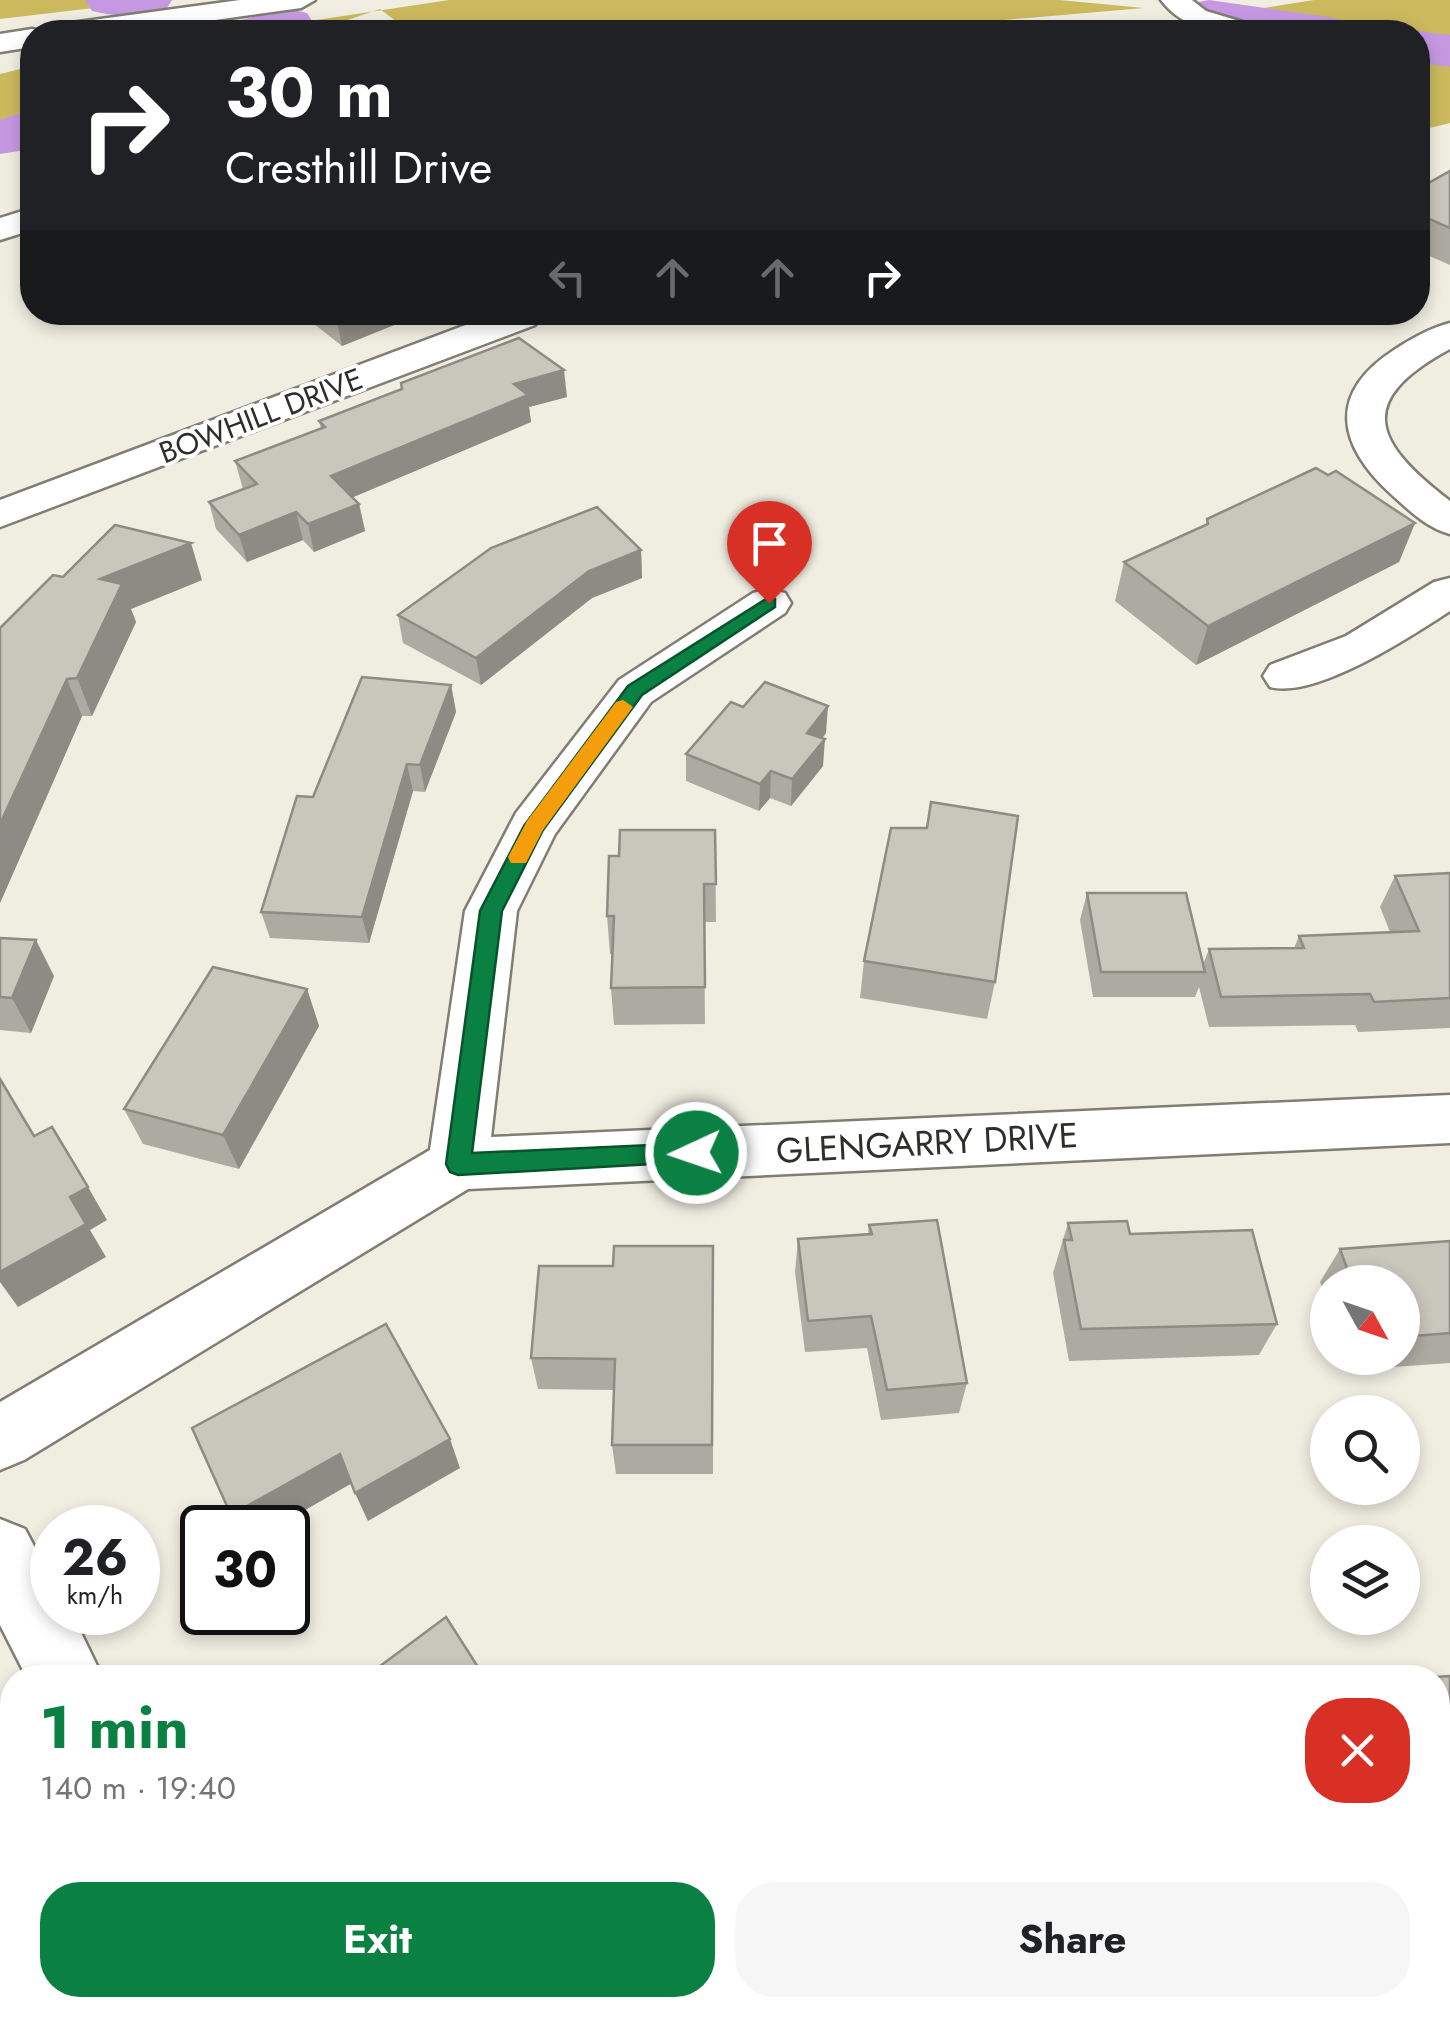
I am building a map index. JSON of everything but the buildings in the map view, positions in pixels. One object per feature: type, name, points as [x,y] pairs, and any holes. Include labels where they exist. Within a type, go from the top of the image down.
[{"type":"street","points":[[157,20],[301,0]]},
{"type":"street","points":[[1174,0],[1203,20]]},
{"type":"street","name":"BOWHILL DRIVE","points":[[0,514],[501,325]]},
{"type":"street","points":[[1450,334],[1400,364],[1371,392],[1363,416],[1382,466],[1450,521]]},
{"type":"street","points":[[1286,676],[1362,646],[1450,592]]},
{"type":"street","points":[[458,1164],[491,911],[534,826],[635,691],[769,603]]},
{"type":"street","name":"GLENGARRY DRIVE","points":[[0,1438],[458,1164],[1450,1119]]},
{"type":"street","points":[[0,1554],[60,1665]]},
{"type":"shaded area","points":[[0,0],[162,0],[0,19]]},
{"type":"shaded area","points":[[449,0],[1059,0],[1144,8],[1004,20],[395,20],[382,10]]},
{"type":"shaded area","points":[[1314,0],[1450,0],[1450,123],[1430,128],[1430,20],[1267,20],[1238,12]]},
{"type":"shaded area","points":[[372,12],[348,20],[318,20]]},
{"type":"shaded area","points":[[20,69],[20,142],[0,150],[0,74]]},
{"type":"waterway","points":[[110,0],[147,0]]},
{"type":"waterway","points":[[1217,13],[1258,20]]},
{"type":"waterway","points":[[1430,48],[1450,51]]},
{"type":"waterway","points":[[0,137],[20,133]]},
{"type":"slow traffic","points":[[518,857],[534,826],[623,707]]},
{"type":"route","points":[[696,1153],[458,1164],[491,911],[534,826],[635,691],[769,603]]}]
